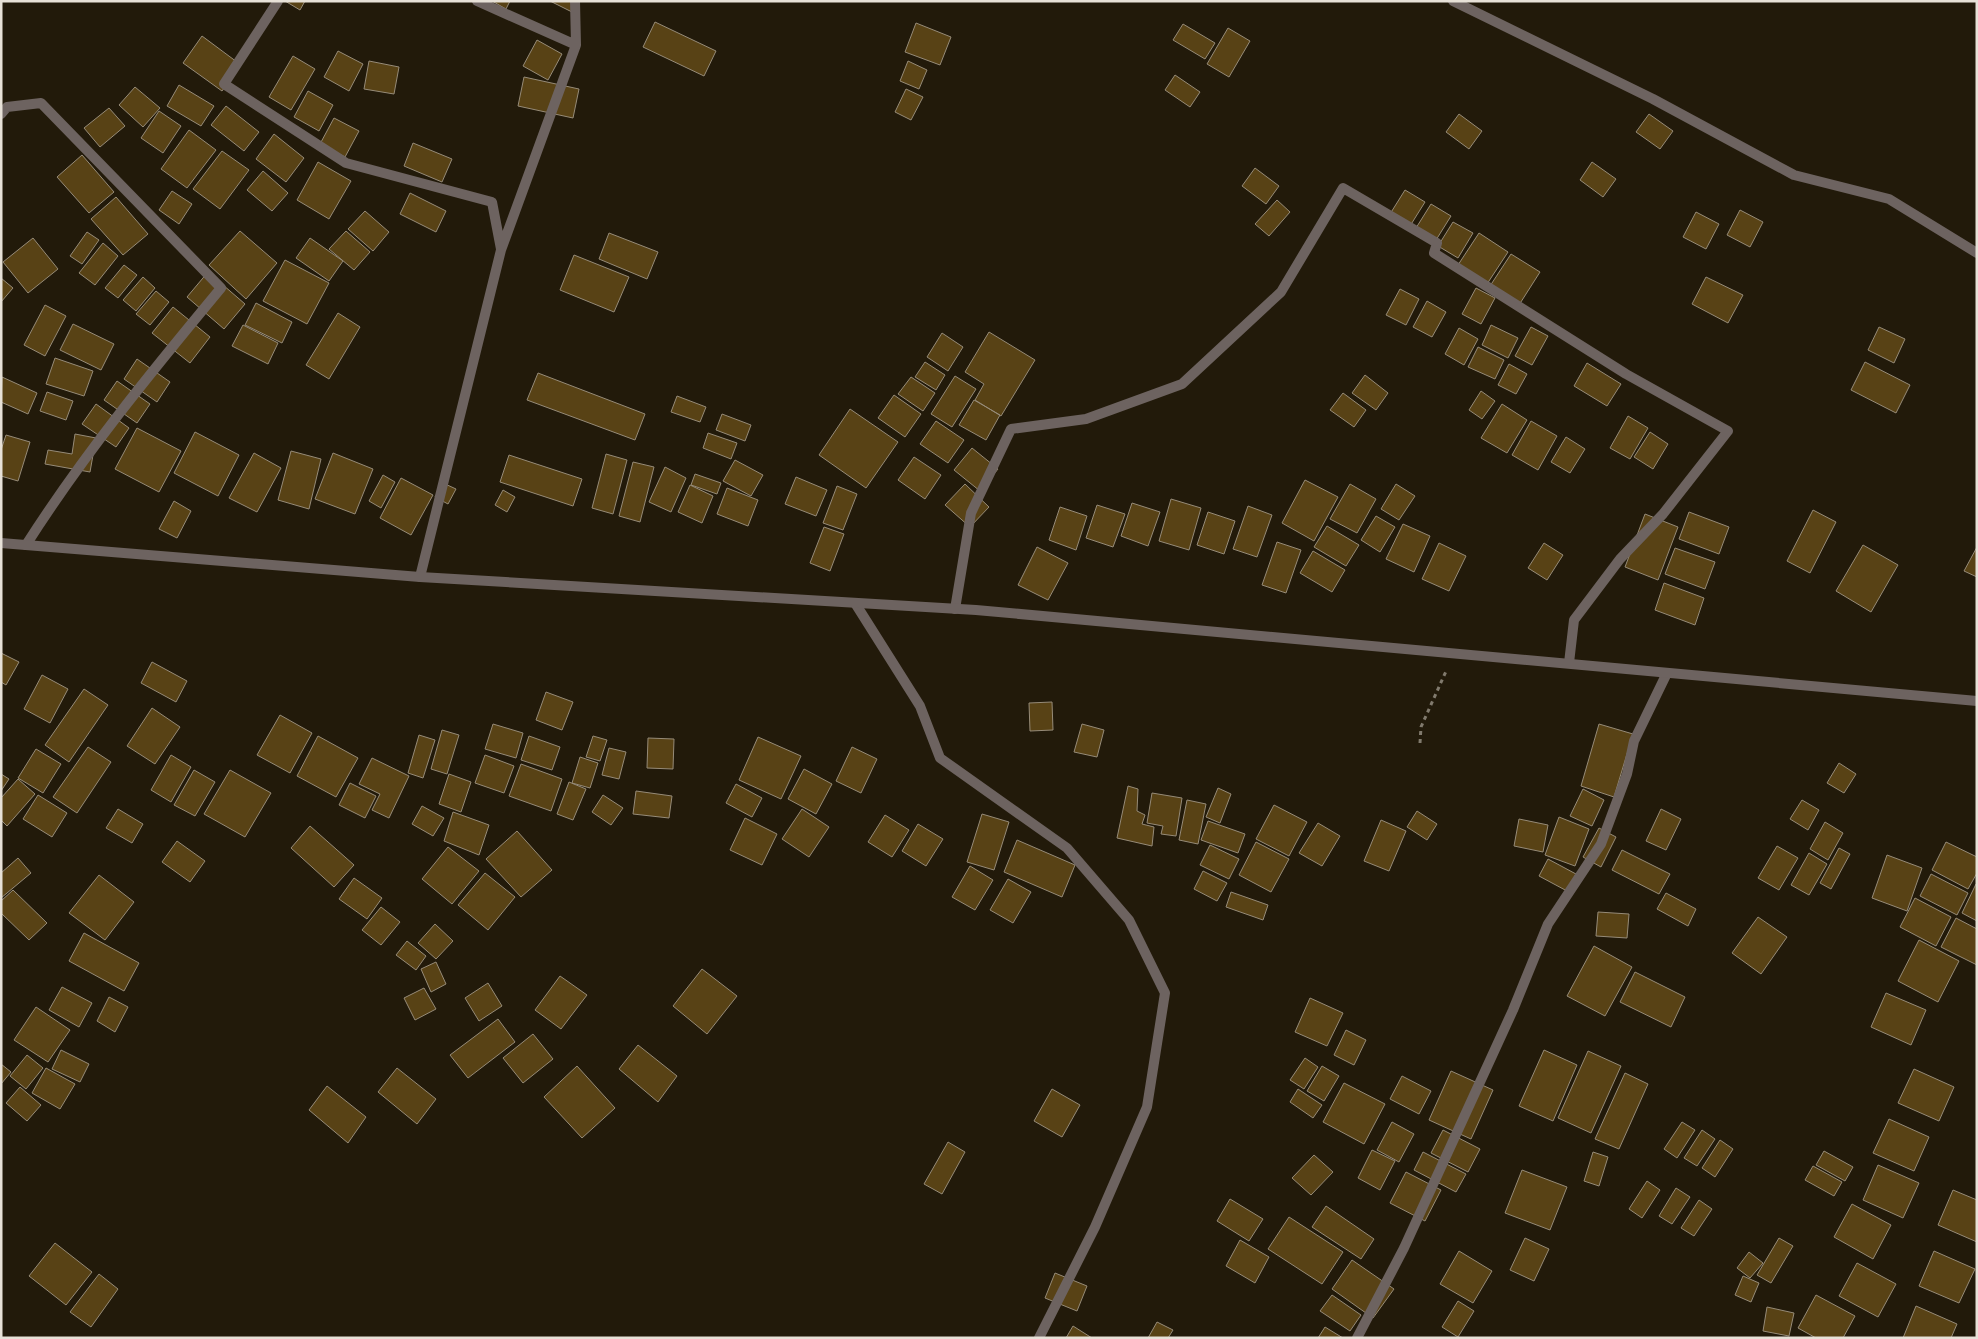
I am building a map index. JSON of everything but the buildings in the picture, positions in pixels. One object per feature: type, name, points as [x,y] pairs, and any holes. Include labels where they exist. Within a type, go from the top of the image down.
[{"type":"street","points":[[278,1],[224,84],[346,163],[492,202],[501,250]]},
{"type":"street","points":[[477,1],[576,45]]},
{"type":"street","points":[[420,577],[501,250],[576,45],[575,1]]},
{"type":"street","points":[[1453,1],[1653,99],[1794,175],[1889,199],[1977,253]]},
{"type":"street","points":[[1,114],[7,107],[41,103],[221,288],[139,386],[56,498],[26,545]]},
{"type":"street","points":[[955,609],[971,514],[1011,429],[1086,420],[1182,384],[1281,292],[1343,188],[1437,243],[1434,253],[1485,286],[1626,374],[1728,431],[1663,514],[1620,559],[1574,620],[1569,664]]},
{"type":"street","points":[[1,543],[420,577],[955,609],[1977,701]]},
{"type":"street","points":[[855,603],[920,706],[940,758],[1067,848],[1129,920],[1165,993],[1147,1106],[1095,1227],[1039,1338]]},
{"type":"street","points":[[1357,1338],[1404,1248],[1448,1153],[1513,1010],[1548,924],[1601,844],[1627,774],[1634,741],[1667,672]]},
{"type":"path","points":[[1420,743],[1421,727],[1456,653]]}]
